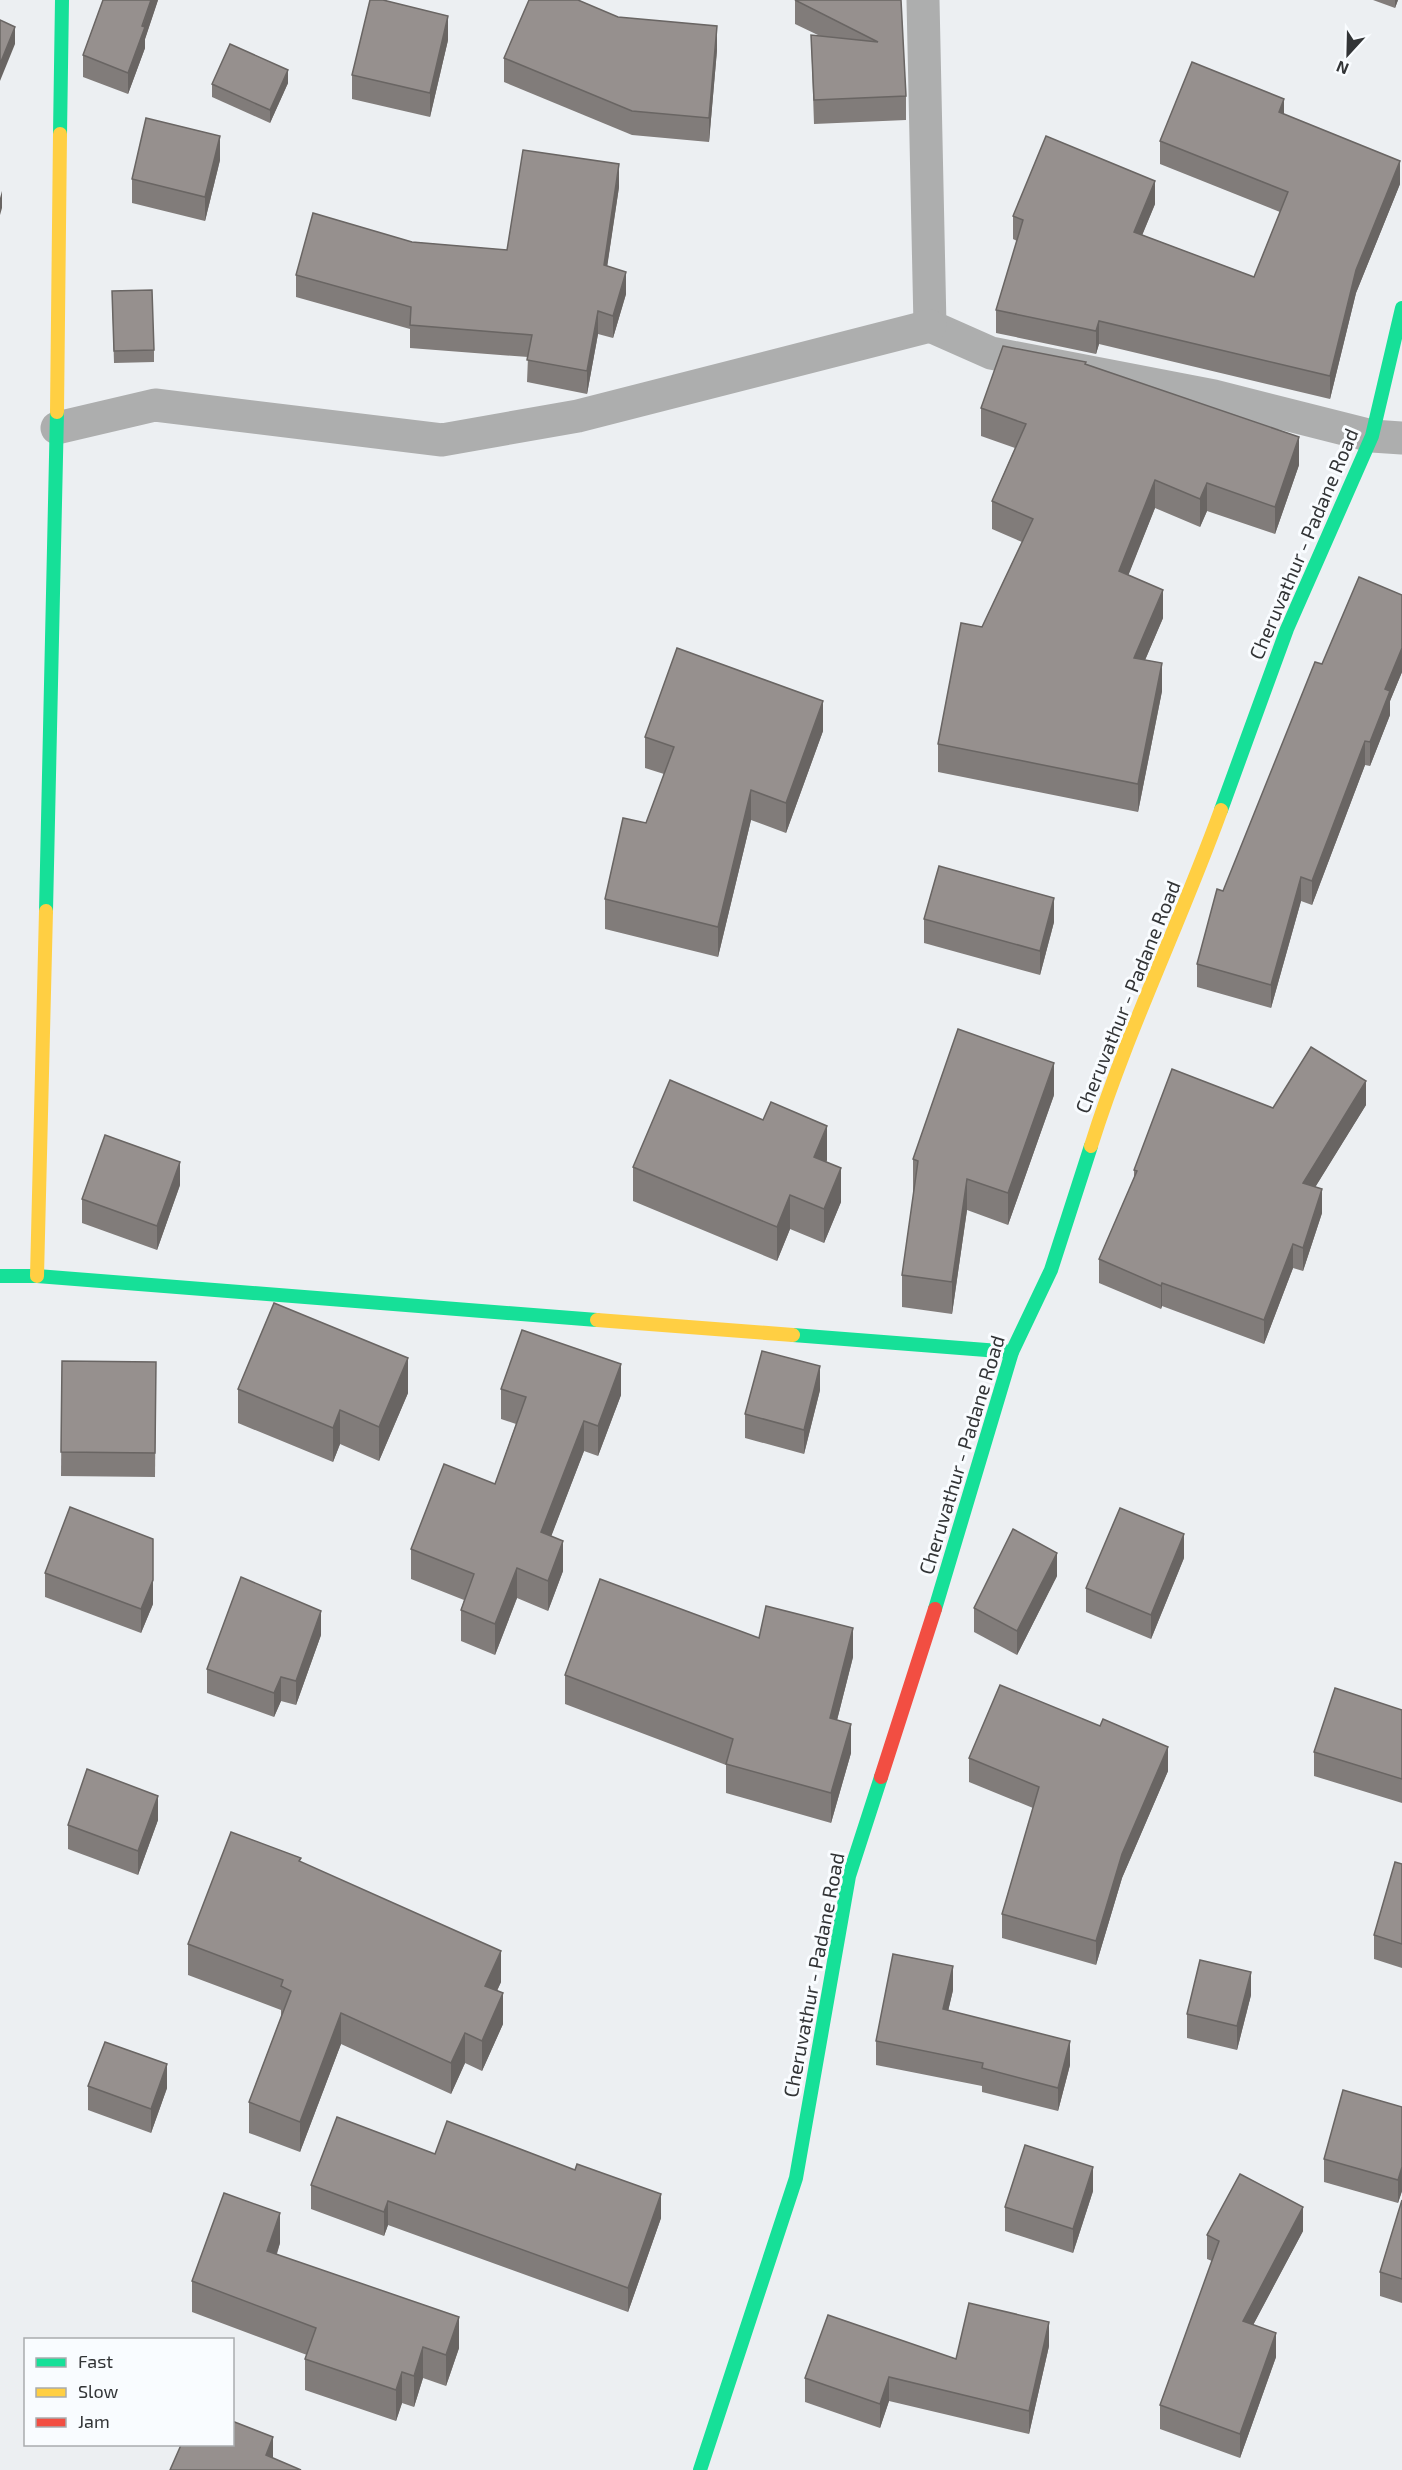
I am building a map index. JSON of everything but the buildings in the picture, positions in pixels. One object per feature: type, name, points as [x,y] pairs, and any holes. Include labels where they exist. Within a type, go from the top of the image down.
[{"type":"street","points":[[37,1276],[57,428],[62,0]]},
{"type":"street","points":[[923,0],[930,326]]},
{"type":"street","name":"Cheruvathur - Padane Road","points":[[700,2470],[734,2373],[796,2178],[849,1876],[933,1614],[1012,1352],[1051,1270],[1110,1084],[1199,872],[1287,629],[1387,437],[1402,308]]},
{"type":"street","points":[[57,428],[155,405],[442,440],[589,413],[930,326],[992,353],[1214,396],[1387,437]]},
{"type":"street","points":[[0,1276],[37,1276],[1012,1352]]},
{"type":"traffic: fast","points":[[60,134],[62,0]]},
{"type":"traffic: fast","points":[[1221,810],[1287,629],[1372,436],[1402,308]]},
{"type":"traffic: fast","points":[[46,911],[57,412]]},
{"type":"traffic: fast","points":[[935,1609],[1012,1352],[1051,1270],[1091,1146]]},
{"type":"traffic: fast","points":[[0,1276],[37,1276],[597,1320]]},
{"type":"traffic: fast","points":[[793,1335],[1012,1352]]},
{"type":"traffic: fast","points":[[700,2470],[796,2178],[849,1876],[881,1777]]},
{"type":"traffic: slow","points":[[57,412],[60,134]]},
{"type":"traffic: slow","points":[[1091,1146],[1137,1019],[1221,810]]},
{"type":"traffic: slow","points":[[37,1276],[46,911]]},
{"type":"traffic: slow","points":[[597,1320],[793,1335]]},
{"type":"traffic: jam","points":[[881,1777],[935,1609]]}]
